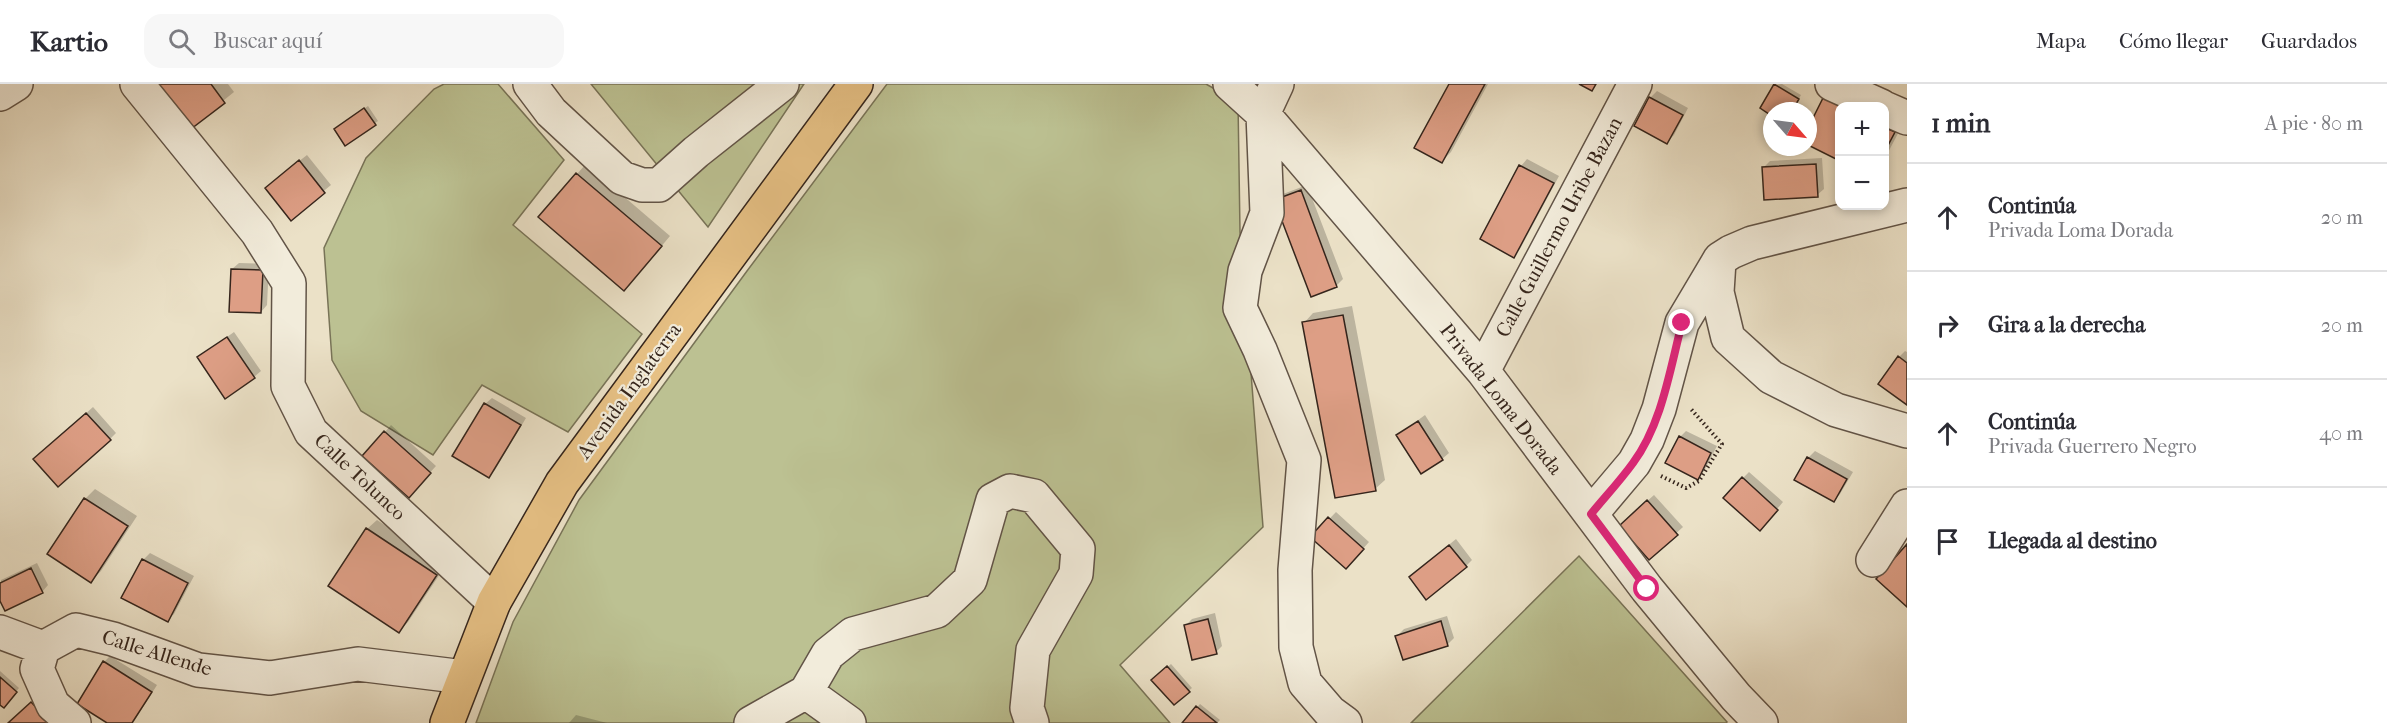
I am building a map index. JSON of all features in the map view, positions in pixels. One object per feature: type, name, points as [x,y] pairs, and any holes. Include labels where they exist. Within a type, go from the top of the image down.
[{"type":"main road","name":"Avenida Inglaterra","points":[[447,723],[494,602],[562,483],[856,84]]},
{"type":"street","points":[[0,94],[16,84]]},
{"type":"street","name":"Calle Tolunco","points":[[137,84],[258,232],[289,283],[288,386],[311,432],[494,602]]},
{"type":"street","points":[[530,84],[551,112],[622,178],[642,185],[659,185],[696,152],[782,84]]},
{"type":"street","name":"Privada Loma Dorada","points":[[1230,84],[1263,114],[1483,371],[1647,589],[1736,697],[1761,723]]},
{"type":"street","points":[[1277,84],[1263,114],[1267,213],[1245,271],[1240,308],[1260,350],[1304,460],[1295,570],[1296,647],[1305,684],[1330,712],[1345,723]]},
{"type":"street","name":"Calle Guillermo Uribe Bazan","points":[[1483,371],[1635,84]]},
{"type":"street","points":[[1832,84],[1872,102]]},
{"type":"street","points":[[1889,110],[1907,118]]},
{"type":"street","points":[[1591,514],[1634,463],[1647,440],[1682,323],[1720,259],[1752,243],[1907,205]]},
{"type":"street","points":[[1720,259],[1717,292],[1728,338],[1771,377],[1836,410],[1907,431]]},
{"type":"street","points":[[752,723],[806,692],[828,654],[853,634],[937,612],[970,580],[993,500],[1010,491],[1034,496],[1078,549],[1076,574],[1033,650],[1027,708],[1032,723]]},
{"type":"street","points":[[1873,560],[1907,506]]},
{"type":"street","name":"Calle Allende","points":[[43,648],[76,630],[113,639],[198,670],[270,678],[358,664],[464,677]]},
{"type":"street","points":[[0,632],[43,648],[37,669],[53,705],[74,723]]},
{"type":"street","points":[[806,692],[849,723]]},
{"type":"path","points":[[1634,463],[1686,488],[1699,482],[1722,444],[1666,382]]},
{"type":"green space","points":[[444,84],[498,84],[564,160],[513,225],[642,334],[568,432],[482,385],[433,455],[361,411],[332,360],[324,248],[366,158],[434,89]]},
{"type":"green space","points":[[591,84],[804,84],[708,227]]},
{"type":"green space","points":[[887,84],[1206,84],[1238,102],[1240,232],[1263,527],[1120,665],[1170,723],[476,723],[513,622],[579,500]]},
{"type":"green space","points":[[1579,556],[1726,723],[1411,723]]},
{"type":"building","points":[[150,84],[211,84],[225,103],[187,132]]},
{"type":"building","points":[[1449,84],[1485,84],[1442,163],[1414,148]]},
{"type":"building","points":[[1579,84],[1596,84],[1592,91]]},
{"type":"building","points":[[1774,84],[1799,99],[1797,102],[1764,102]]},
{"type":"building","points":[[1824,96],[1837,102],[1835,158],[1817,150],[1817,110]]},
{"type":"building","points":[[1649,97],[1683,115],[1667,144],[1634,126]]},
{"type":"building","points":[[364,108],[376,125],[345,146],[334,129]]},
{"type":"building","points":[[1889,129],[1895,132],[1889,143]]},
{"type":"building","points":[[299,160],[325,193],[291,221],[265,188]]},
{"type":"building","points":[[1816,164],[1818,197],[1764,200],[1762,167]]},
{"type":"building","points":[[1519,165],[1554,183],[1514,258],[1480,239]]},
{"type":"building","points":[[576,173],[662,246],[624,291],[538,217]]},
{"type":"building","points":[[1301,190],[1337,287],[1311,297],[1274,200]]},
{"type":"building","points":[[231,269],[263,270],[261,313],[229,312]]},
{"type":"building","points":[[1343,315],[1376,491],[1335,498],[1302,322]]},
{"type":"building","points":[[227,337],[255,378],[225,399],[197,357]]},
{"type":"building","points":[[1898,356],[1907,363],[1907,405],[1878,384]]},
{"type":"building","points":[[484,403],[521,425],[489,478],[452,456]]},
{"type":"building","points":[[86,413],[111,440],[58,487],[33,459]]},
{"type":"building","points":[[1418,421],[1443,460],[1421,474],[1396,435]]},
{"type":"building","points":[[384,431],[431,473],[409,498],[362,456]]},
{"type":"building","points":[[1679,436],[1711,453],[1698,480],[1665,463]]},
{"type":"building","points":[[1807,457],[1847,479],[1834,502],[1794,480]]},
{"type":"building","points":[[1742,477],[1778,510],[1760,531],[1723,498]]},
{"type":"building","points":[[84,498],[128,526],[91,583],[47,554]]},
{"type":"building","points":[[1647,500],[1678,535],[1649,560],[1619,526]]},
{"type":"building","points":[[1328,517],[1364,549],[1346,569],[1310,537]]},
{"type":"building","points":[[366,528],[437,575],[399,633],[328,586]]},
{"type":"building","points":[[1907,544],[1907,607],[1876,579]]},
{"type":"building","points":[[1449,545],[1467,567],[1426,600],[1409,577]]},
{"type":"building","points":[[142,559],[188,583],[168,622],[121,598]]},
{"type":"building","points":[[31,568],[43,593],[5,611],[0,601],[0,583]]},
{"type":"building","points":[[1208,619],[1217,654],[1192,660],[1184,625]]},
{"type":"building","points":[[1441,621],[1448,646],[1403,660],[1395,636]]},
{"type":"building","points":[[103,661],[152,692],[132,723],[107,723],[77,704]]},
{"type":"building","points":[[1167,666],[1190,692],[1174,705],[1151,680]]},
{"type":"building","points":[[0,677],[17,692],[4,708],[0,705]]},
{"type":"building","points":[[31,702],[51,723],[8,723]]},
{"type":"building","points":[[1196,706],[1217,723],[1182,723]]},
{"type":"route","points":[[1647,589],[1591,514],[1634,463],[1647,440],[1659,409],[1682,323]]}]
